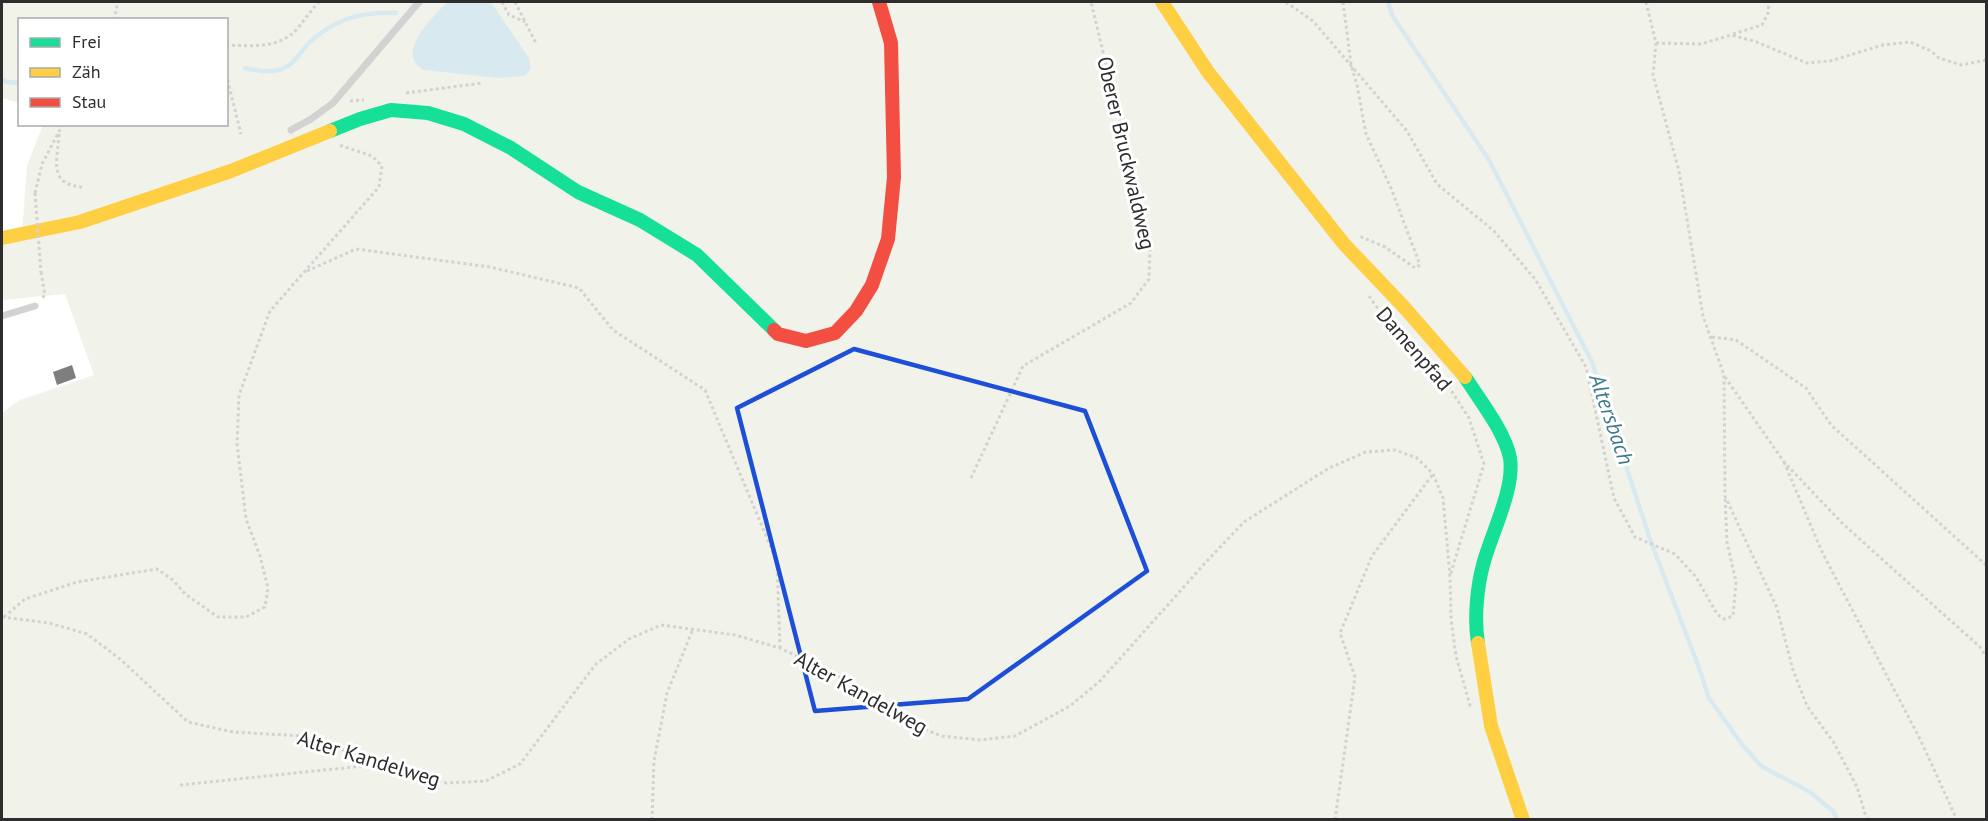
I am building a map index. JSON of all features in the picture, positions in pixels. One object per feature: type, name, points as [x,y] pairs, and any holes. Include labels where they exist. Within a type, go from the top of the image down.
[{"type":"street","points":[[2,238],[80,222],[142,202],[231,171],[360,119],[391,110],[428,112],[464,124],[511,148],[578,192],[640,220],[697,255],[778,334],[806,341],[835,333],[856,311],[872,285],[888,239],[894,177],[891,43],[879,2]]},
{"type":"street","points":[[1162,2],[1208,72],[1344,244],[1403,306],[1465,377],[1499,429],[1510,458],[1508,490],[1483,565],[1478,590],[1477,638],[1491,726],[1523,819]]},
{"type":"lane","points":[[291,130],[333,103],[419,2]]},
{"type":"lane","points":[[2,316],[35,306]]},
{"type":"path","points":[[114,18],[118,2]]},
{"type":"path","points":[[228,45],[254,46],[281,42],[296,30],[319,2]]},
{"type":"path","points":[[502,2],[509,15],[526,23]]},
{"type":"path","points":[[515,2],[537,45]]},
{"type":"path","name":"Oberer Bruckwaldweg","points":[[971,478],[1023,366],[1131,303],[1149,279],[1150,247],[1091,2]]},
{"type":"path","points":[[1286,2],[1313,21],[1407,131],[1437,184],[1494,231],[1535,279],[1586,367],[1614,498],[1635,537],[1675,554],[1696,577],[1717,614],[1724,619],[1733,616],[1736,582],[1727,542],[1724,375],[1703,316],[1679,171],[1653,75],[1656,43],[1646,2]]},
{"type":"path","points":[[1343,2],[1351,64],[1366,134],[1391,188],[1420,265],[1415,268],[1385,247],[1358,235],[1349,236],[1344,244]]},
{"type":"path","points":[[1656,43],[1701,44],[1762,25],[1768,13],[1769,2]]},
{"type":"path","points":[[1731,35],[1754,41],[1807,63],[1830,61],[1883,45],[1910,42],[1931,51],[1939,58],[1961,65],[1986,60]]},
{"type":"path","points":[[228,82],[241,134]]},
{"type":"path","points":[[35,306],[45,295],[35,193],[42,164],[62,126]]},
{"type":"path","points":[[59,133],[56,167],[60,179],[70,186],[82,187]]},
{"type":"path","points":[[3,617],[25,599],[76,582],[157,569],[173,580],[185,594],[218,617],[246,617],[265,607],[268,588],[260,556],[246,519],[237,444],[239,395],[270,311],[379,187],[382,166],[372,156],[335,144],[321,135]]},
{"type":"path","points":[[306,271],[356,249],[490,267],[579,288],[613,330],[705,390],[777,562],[780,648]]},
{"type":"path","name":"Damenpfad","points":[[1369,296],[1389,324],[1444,379],[1469,418],[1484,464],[1450,578],[1443,498],[1434,474]]},
{"type":"path","points":[[1712,337],[1736,340],[1806,388],[1832,425],[1986,565]]},
{"type":"path","points":[[1724,375],[1784,462],[1843,524],[1980,647],[1986,657]]},
{"type":"path","name":"Alter Kandelweg","points":[[3,617],[49,623],[87,634],[120,658],[188,722],[233,732],[303,736],[446,783],[486,781],[520,764],[596,664],[629,639],[661,625],[735,634],[780,648],[844,680],[918,727],[942,736],[980,740],[1015,736],[1070,706],[1100,681],[1244,522],[1329,468],[1366,452],[1395,450],[1417,458],[1434,474]]},
{"type":"path","points":[[1784,462],[1822,552],[1921,741],[1957,819]]},
{"type":"path","points":[[1335,819],[1355,677],[1340,633],[1372,556],[1434,474]]},
{"type":"path","points":[[1725,496],[1777,608],[1793,670],[1807,706],[1834,742],[1857,787],[1867,819]]},
{"type":"path","points":[[652,819],[654,761],[667,693],[693,629]]},
{"type":"path","points":[[180,785],[384,764]]},
{"type":"highlighted area","points":[[854,349],[1085,411],[1147,571],[968,699],[815,711],[737,408]]},
{"type":"shaded area","points":[[2,2],[1986,2],[1986,819],[2,819],[2,413],[20,400],[94,375],[65,294],[2,300],[2,238],[22,234],[27,165],[43,126],[228,126],[228,18],[18,18],[18,103],[2,98]]},
{"type":"shaded area","points":[[448,2],[491,2],[529,58],[531,69],[524,76],[498,78],[424,70],[416,63],[413,54],[414,45],[426,25]]},
{"type":"building","points":[[72,365],[76,378],[57,385],[53,372]]},
{"type":"waterway","name":"Altersbach","points":[[1388,2],[1392,15],[1489,160],[1592,362],[1651,542],[1709,698],[1741,743],[1761,766],[1810,792],[1833,811],[1838,820]]},
{"type":"waterway","points":[[245,68],[276,71],[293,62],[320,33],[340,22],[373,13],[396,13]]},
{"type":"waterway","points":[[2,79],[18,83]]},
{"type":"traffic: fast","points":[[330,131],[391,110],[428,113],[464,124],[511,148],[578,192],[640,220],[697,255],[774,330]]},
{"type":"traffic: fast","points":[[1465,377],[1503,437],[1510,458],[1511,470],[1506,497],[1481,574],[1476,614],[1478,643]]},
{"type":"traffic: slow","points":[[1162,2],[1208,72],[1344,244],[1403,306],[1465,377]]},
{"type":"traffic: slow","points":[[2,238],[80,222],[231,171],[330,131]]},
{"type":"traffic: slow","points":[[1478,643],[1491,726],[1523,820]]},
{"type":"traffic: jam","points":[[774,330],[778,334],[806,341],[835,333],[856,311],[872,285],[888,239],[894,177],[891,43],[879,2]]}]
